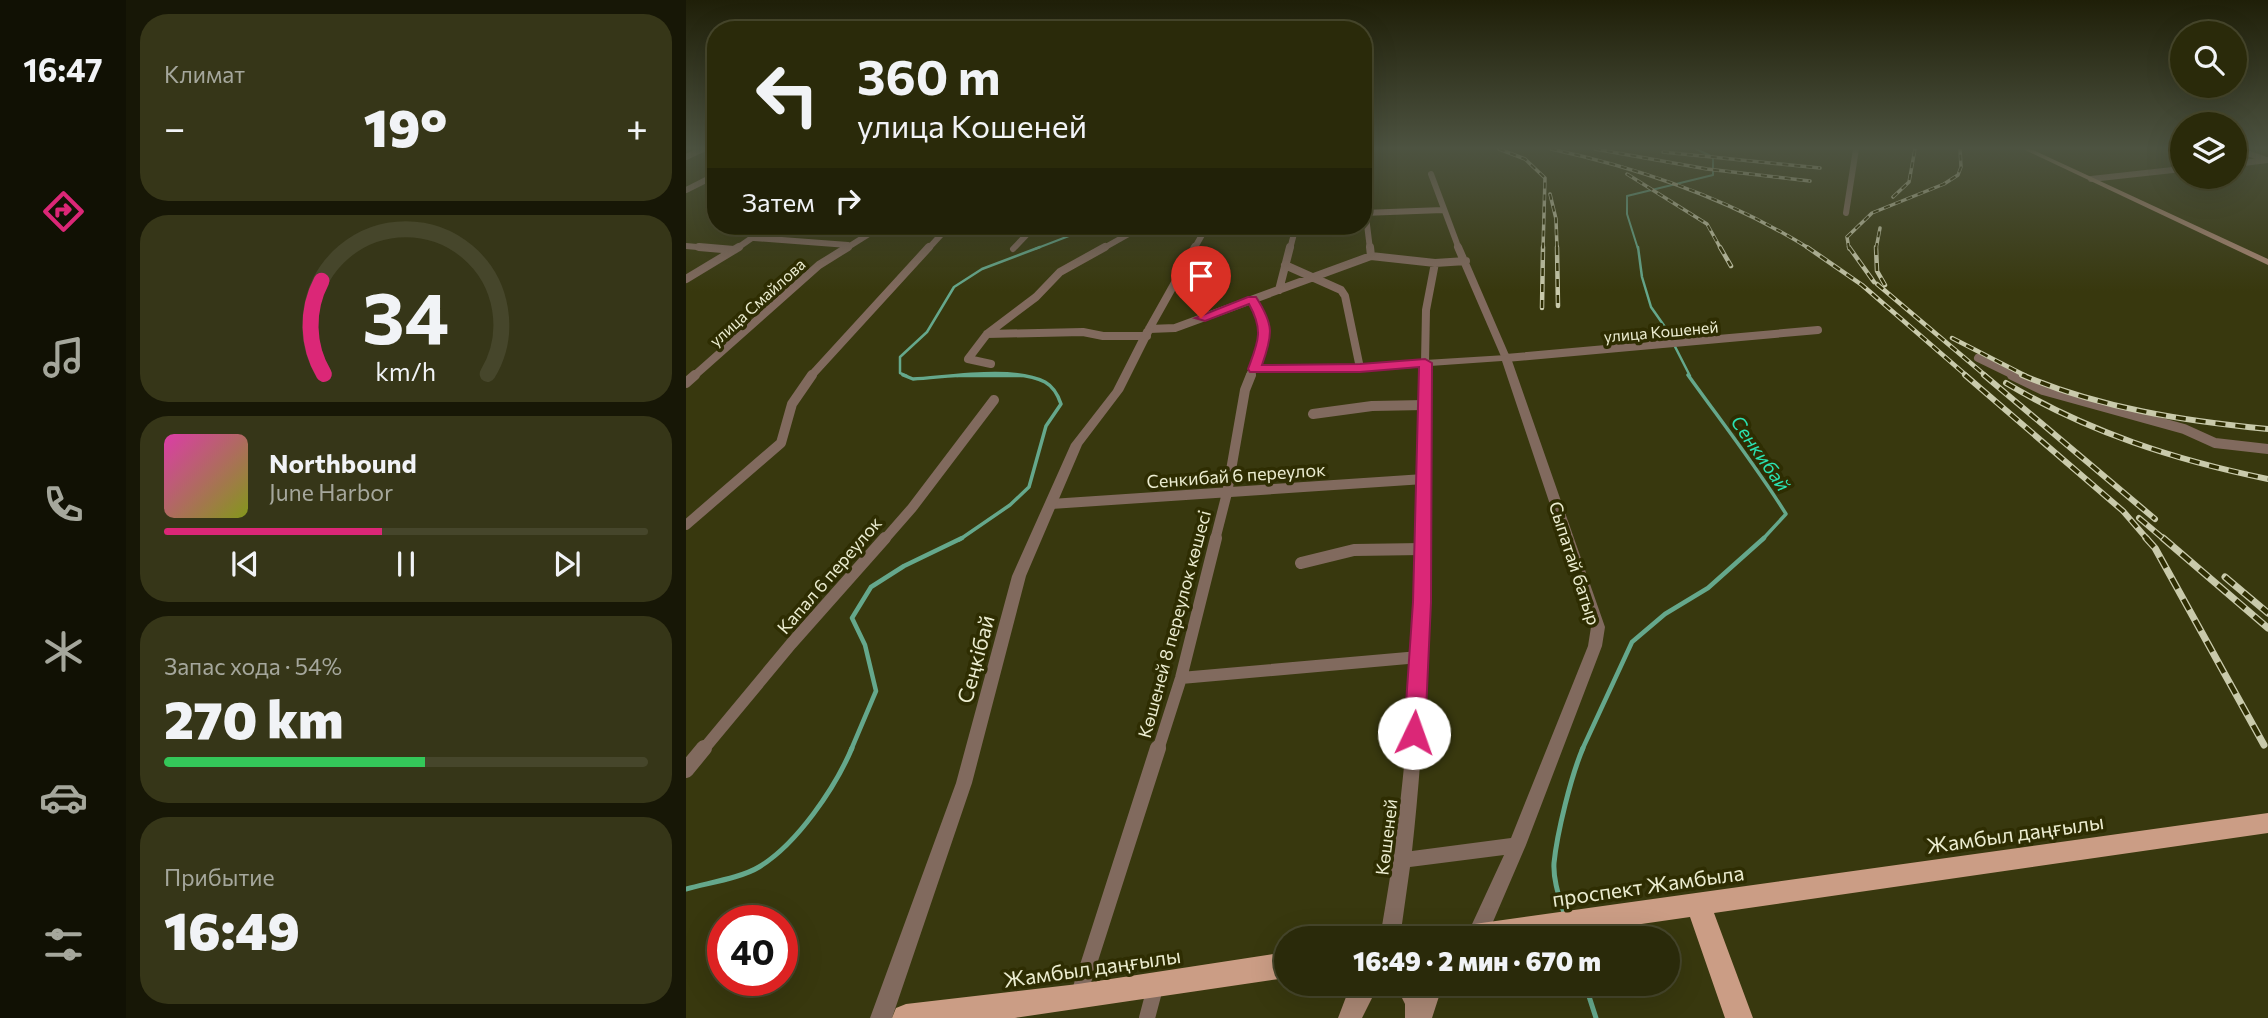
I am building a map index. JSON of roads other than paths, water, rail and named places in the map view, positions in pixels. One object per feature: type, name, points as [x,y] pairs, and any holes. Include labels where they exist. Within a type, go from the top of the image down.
[{"type":"main road","points":[[2128,197],[2268,262]]},
{"type":"main road","name":"Жамбыл даңғылы","points":[[1770,895],[2268,823]]},
{"type":"main road","name":"проспект Жамбыла","points":[[1548,926],[1770,895]]},
{"type":"main road","points":[[1698,905],[1739,1018]]},
{"type":"main road","name":"Жамбыл даңғылы","points":[[906,1018],[1078,997],[1274,967]]},
{"type":"main road","points":[[1350,1018],[1359,996]]},
{"type":"main road","points":[[1414,996],[1417,1002],[1418,1018]]},
{"type":"main road","points":[[1418,1018],[1427,996]]},
{"type":"street","points":[[1255,369],[1360,368],[1506,358],[1439,197]]},
{"type":"street","points":[[1846,213],[1849,197]]},
{"type":"street","points":[[1372,213],[1443,210]]},
{"type":"street","points":[[686,279],[758,235]]},
{"type":"street","name":"улица Смайлова","points":[[686,383],[819,265],[866,235]]},
{"type":"street","points":[[686,526],[781,443],[792,404],[817,367],[941,235]]},
{"type":"street","points":[[1013,249],[1026,235]]},
{"type":"street","points":[[991,364],[968,359],[987,334],[1036,297],[1075,261],[1129,235]]},
{"type":"street","points":[[1148,332],[1202,235]]},
{"type":"street","points":[[1279,290],[1293,235]]},
{"type":"street","points":[[1368,235],[1371,256]]},
{"type":"street","name":"улица Смайлова","points":[[754,238],[848,245]]},
{"type":"street","points":[[686,246],[734,250]]},
{"type":"street","points":[[987,334],[1083,332],[1103,336],[1175,328],[1371,256],[1435,263],[1466,261]]},
{"type":"street","points":[[1425,363],[1426,310],[1435,263]]},
{"type":"street","points":[[1285,265],[1341,290],[1345,296],[1360,368]]},
{"type":"street","name":"Көшеней 8 переулок көшесі","points":[[1078,997],[1181,678],[1227,493],[1245,390],[1265,340],[1264,320],[1252,300]]},
{"type":"street","name":"улица Кошеней","points":[[1506,358],[1818,330]]},
{"type":"street","name":"Сеңкібай","points":[[881,1018],[964,783],[1019,576],[1077,444],[1118,391],[1148,332]]},
{"type":"street","name":"Сыпатай батыр","points":[[1476,926],[1517,845],[1595,646],[1598,627],[1506,358]]},
{"type":"street","points":[[1978,358],[2043,390],[2184,429],[2215,443],[2268,449]]},
{"type":"street","name":"Көшеней","points":[[1392,926],[1404,860],[1412,783],[1419,657],[1425,363]]},
{"type":"street","name":"Капал 6 переулок","points":[[686,771],[791,644],[912,508],[994,400]]},
{"type":"street","points":[[1313,414],[1372,405],[1425,405]]},
{"type":"street","name":"Сенкибай 6 переулок","points":[[1051,504],[1424,479]]},
{"type":"street","points":[[1301,563],[1354,550],[1422,549]]},
{"type":"street","points":[[1181,678],[1419,657]]},
{"type":"street","points":[[1404,860],[1517,845]]},
{"type":"street","points":[[1147,1018],[1156,984]]},
{"type":"waterway","points":[[1627,197],[1627,214],[1638,249]]},
{"type":"waterway","points":[[1035,249],[1072,235]]},
{"type":"waterway","points":[[907,376],[900,373],[900,357],[927,332],[954,287],[982,269],[1040,247]]},
{"type":"waterway","name":"Сенкибай","points":[[1638,247],[1642,277],[1651,307],[1665,327],[1690,376]]},
{"type":"waterway","points":[[903,375],[913,379],[1016,374],[1045,382],[1057,394],[1061,404],[1046,426],[1029,487],[1010,505],[962,538]]},
{"type":"waterway","name":"Сенкибай","points":[[1688,375],[1786,514],[1763,539]]},
{"type":"waterway","points":[[957,376],[1022,376]]},
{"type":"waterway","points":[[851,750],[876,691],[865,645],[852,618],[871,587],[904,566],[962,538]]},
{"type":"waterway","name":"Сенкибай","points":[[1582,750],[1632,642],[1665,614],[1708,588],[1763,539]]},
{"type":"waterway","points":[[686,889],[743,874],[773,857],[801,830],[813,814],[836,780],[852,748]]},
{"type":"waterway","points":[[1565,916],[1556,883],[1554,863],[1565,805],[1583,748]]},
{"type":"waterway","points":[[1589,996],[1596,1018]]},
{"type":"railway","points":[[1543,249],[1544,197]]},
{"type":"railway","points":[[1551,197],[1556,219],[1557,249]]},
{"type":"railway","points":[[1663,197],[1707,224],[1721,249]]},
{"type":"railway","points":[[1706,197],[1749,215],[1809,249]]},
{"type":"railway","points":[[1849,249],[1847,237],[1872,213],[1913,197]]},
{"type":"railway","points":[[1876,249],[1880,228]]},
{"type":"railway","points":[[1542,308],[1543,247]]},
{"type":"railway","points":[[1557,247],[1558,306]]},
{"type":"railway","points":[[1720,247],[1731,266]]},
{"type":"railway","points":[[1849,247],[1874,282]]},
{"type":"railway","points":[[1809,249],[1862,285],[1967,376]]},
{"type":"railway","points":[[1876,249],[1877,271],[1885,285]]},
{"type":"railway","points":[[1877,284],[1986,376]]},
{"type":"railway","points":[[1952,338],[2026,376]]},
{"type":"railway","points":[[1965,375],[2123,511],[2148,540]]},
{"type":"railway","points":[[1984,375],[2155,519]]},
{"type":"railway","points":[[2022,375],[2082,396],[2143,411],[2268,429]]},
{"type":"railway","points":[[2006,383],[2100,430],[2199,463],[2268,479]]},
{"type":"railway","points":[[2139,518],[2165,540]]},
{"type":"railway","points":[[2146,538],[2155,548],[2264,745]]},
{"type":"railway","points":[[2163,538],[2268,628]]},
{"type":"railway","points":[[2225,577],[2268,613]]}]
